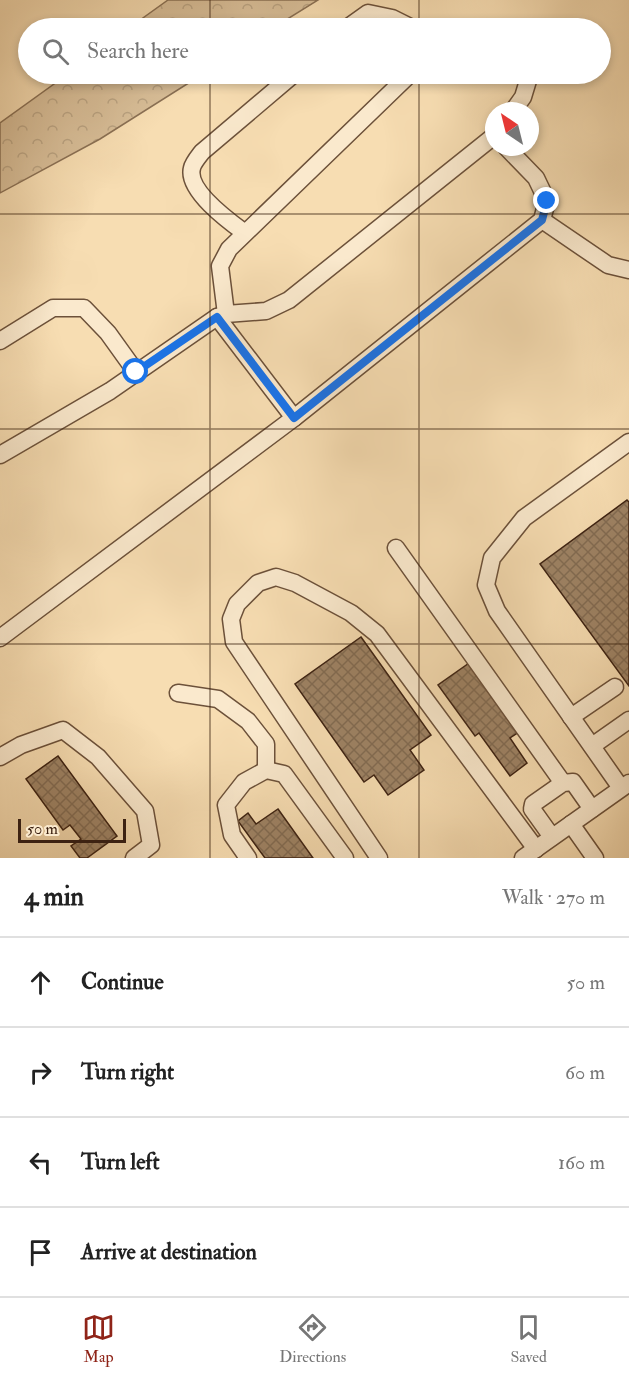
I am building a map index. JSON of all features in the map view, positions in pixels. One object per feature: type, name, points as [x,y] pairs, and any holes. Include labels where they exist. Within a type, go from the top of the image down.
[{"type":"street","points":[[361,18],[368,13],[392,18]]},
{"type":"street","points":[[245,233],[208,201],[193,182],[192,169],[202,152],[282,84]]},
{"type":"street","points":[[294,418],[222,316],[220,266],[229,249],[400,84]]},
{"type":"street","points":[[519,102],[527,84]]},
{"type":"street","points":[[0,455],[110,391],[222,316],[266,311],[290,300],[485,143]]},
{"type":"street","points":[[0,638],[294,418],[542,220],[547,201],[536,178],[515,156]]},
{"type":"street","points":[[542,220],[608,265],[629,270]]},
{"type":"street","points":[[0,341],[52,308],[84,308],[108,333],[136,372]]},
{"type":"street","points":[[379,858],[234,642],[231,619],[237,604],[258,583],[276,577],[295,583],[351,614],[377,634],[530,854],[625,786],[592,746],[497,611],[486,585],[492,558],[524,518],[629,442]]},
{"type":"street","points":[[396,548],[563,783]]},
{"type":"street","points":[[571,717],[615,687]]},
{"type":"street","points":[[178,693],[218,699],[248,721],[266,744],[266,770]]},
{"type":"street","points":[[592,746],[629,720]]},
{"type":"street","points":[[0,757],[21,745],[63,730],[98,757],[145,811],[151,845],[134,858]]},
{"type":"street","points":[[248,858],[232,835],[226,805],[244,783],[266,770],[284,774],[345,858]]},
{"type":"street","points":[[552,837],[532,808],[533,804],[563,783],[573,782],[592,809]]},
{"type":"street","points":[[571,824],[590,856]]},
{"type":"green space","points":[[168,0],[318,0],[289,18],[143,18]]},
{"type":"green space","points":[[54,84],[187,84],[100,139],[0,193],[0,123]]},
{"type":"building","points":[[627,500],[629,502],[629,686],[540,564]]},
{"type":"building","points":[[361,637],[431,735],[410,750],[424,770],[388,795],[374,775],[364,782],[295,684]]},
{"type":"building","points":[[472,661],[522,730],[510,738],[527,763],[510,776],[479,733],[475,736],[438,685]]},
{"type":"building","points":[[58,756],[117,836],[87,858],[80,858],[71,846],[81,839],[70,825],[63,830],[26,779]]},
{"type":"building","points":[[278,809],[313,858],[265,858],[238,821],[248,813],[256,824]]},
{"type":"route","points":[[136,372],[217,317],[294,418],[542,220],[547,201]]}]
